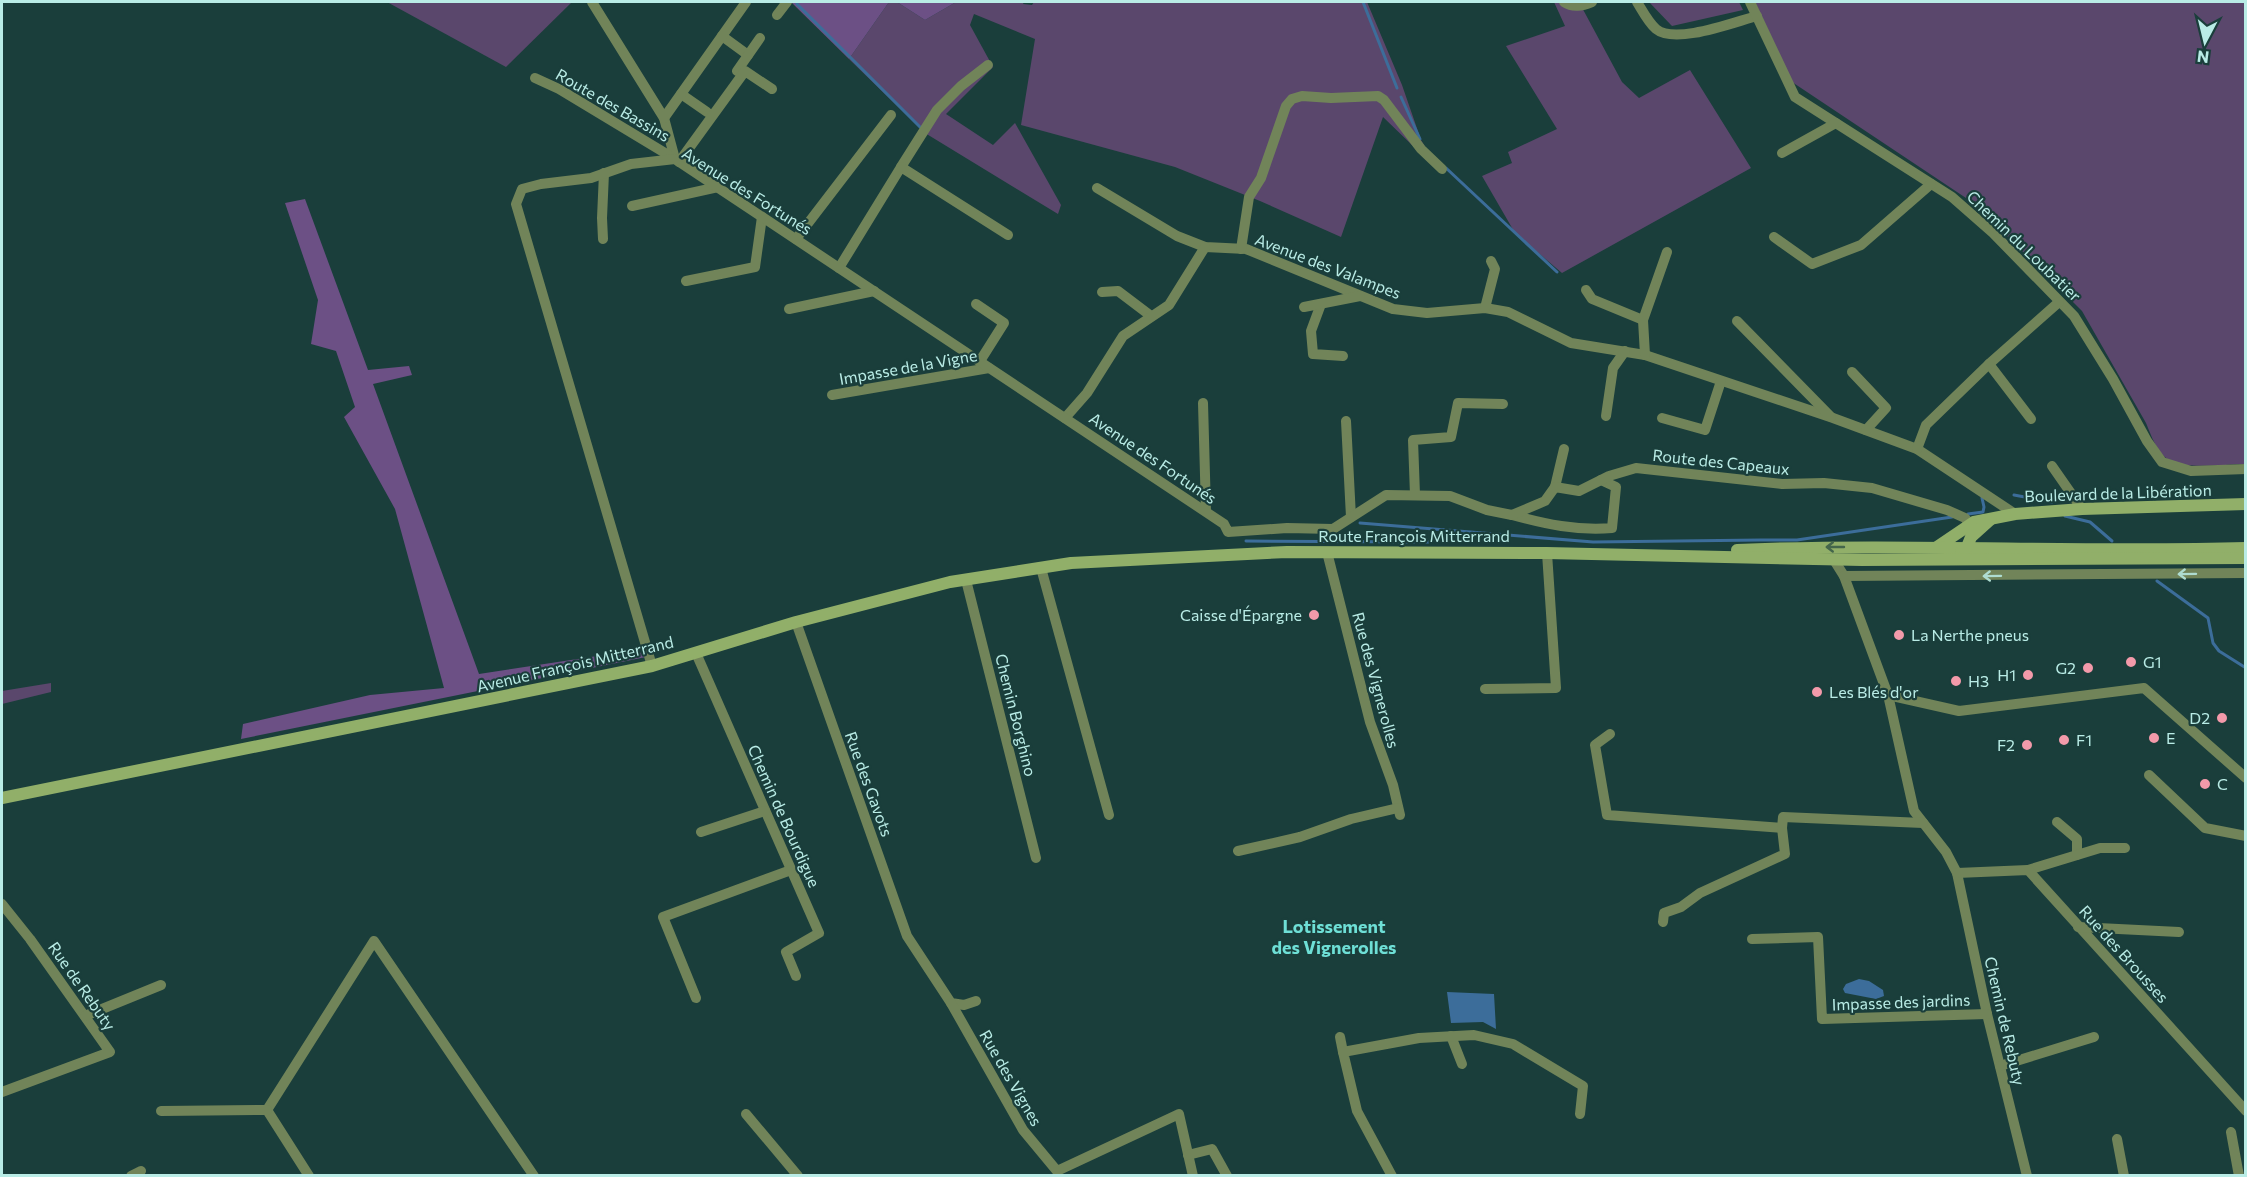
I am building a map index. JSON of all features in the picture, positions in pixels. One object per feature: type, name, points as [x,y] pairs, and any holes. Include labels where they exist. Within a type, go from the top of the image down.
[{"type":"main road","name":"Boulevard de la Libération","points":[[1936,547],[1992,518],[2015,514],[2082,509],[2246,504]]},
{"type":"main road","points":[[1858,560],[1872,556],[1957,555],[1967,547],[1976,526]]},
{"type":"main road","points":[[1640,554],[1796,547],[1967,547],[2030,550],[2246,548]]},
{"type":"main road","name":"Route François Mitterrand","points":[[1188,555],[1327,552],[1640,554]]},
{"type":"main road","points":[[1640,554],[1834,560],[2246,558]]},
{"type":"main road","name":"Avenue François Mitterrand","points":[[2,798],[652,666],[796,622],[966,579],[1071,563],[1188,555]]},
{"type":"street","points":[[592,2],[664,118],[677,160]]},
{"type":"street","points":[[664,118],[746,2]]},
{"type":"street","points":[[777,15],[787,2]]},
{"type":"street","points":[[1564,2],[1570,6],[1577,6],[1592,2]]},
{"type":"street","points":[[1637,2],[1655,28],[1666,33],[1694,34],[1757,16]]},
{"type":"street","name":"Chemin du Loubatier","points":[[1750,2],[1795,97],[1952,197],[1993,233],[2074,316],[2113,379],[2147,441],[2162,462],[2191,471],[2246,469]]},
{"type":"street","points":[[722,36],[748,55]]},
{"type":"street","points":[[737,71],[760,38]]},
{"type":"street","points":[[839,268],[938,110],[961,86],[988,65]]},
{"type":"street","points":[[677,160],[745,71],[772,89]]},
{"type":"street","name":"Route des Bassins","points":[[535,78],[559,88],[677,160]]},
{"type":"street","points":[[681,94],[707,112]]},
{"type":"street","points":[[696,127],[718,96]]},
{"type":"street","points":[[1241,249],[1249,197],[1261,178],[1286,106],[1292,99],[1302,96],[1331,98],[1378,96],[1384,100],[1421,149],[1442,169]]},
{"type":"street","points":[[796,239],[891,115]]},
{"type":"street","points":[[1782,153],[1836,123]]},
{"type":"street","name":"Avenue des Fortunés","points":[[652,666],[516,204],[522,189],[541,184],[591,178],[631,164],[677,160],[1206,511],[1224,524],[1228,532],[1287,528],[1333,529],[1351,517]]},
{"type":"street","points":[[901,166],[1008,235]]},
{"type":"street","points":[[603,239],[604,173]]},
{"type":"street","points":[[1774,237],[1812,264],[1861,244],[1931,184]]},
{"type":"street","points":[[632,206],[718,187]]},
{"type":"street","name":"Avenue des Valampes","points":[[1097,188],[1177,236],[1205,248],[1246,249],[1393,309],[1426,313],[1485,308],[1508,312],[1571,343],[1645,355],[1833,418],[1917,449],[2015,514]]},
{"type":"street","points":[[686,280],[755,267],[762,217]]},
{"type":"street","points":[[1065,418],[1087,393],[1123,336],[1169,305],[1205,248]]},
{"type":"street","points":[[1645,355],[1643,320],[1667,252]]},
{"type":"street","points":[[1485,308],[1495,269],[1491,261]]},
{"type":"street","points":[[1586,290],[1592,299],[1643,320]]},
{"type":"street","points":[[789,309],[874,291]]},
{"type":"street","points":[[1102,292],[1118,291],[1151,316]]},
{"type":"street","points":[[1304,307],[1360,296]]},
{"type":"street","points":[[1917,449],[1926,425],[1989,364],[2059,302]]},
{"type":"street","points":[[976,304],[1004,323],[985,364]]},
{"type":"street","points":[[1321,304],[1311,331],[1313,354],[1343,356]]},
{"type":"street","name":"Avenue des Valampes","points":[[1737,321],[1833,418]]},
{"type":"street","points":[[1606,416],[1613,368],[1625,351]]},
{"type":"street","name":"Impasse de la Vigne","points":[[832,395],[985,364]]},
{"type":"street","points":[[1989,364],[2031,419]]},
{"type":"street","points":[[1852,372],[1886,408],[1866,430]]},
{"type":"street","points":[[1662,418],[1705,430],[1721,381]]},
{"type":"street","points":[[1203,403],[1206,511]]},
{"type":"street","points":[[1415,495],[1413,440],[1451,437],[1458,403],[1503,404]]},
{"type":"street","points":[[1346,421],[1351,517],[1386,495],[1450,496],[1487,510],[1546,525],[1594,530],[1612,528],[1616,487],[1601,480]]},
{"type":"street","points":[[1512,515],[1545,501],[1555,487],[1564,449]]},
{"type":"street","points":[[2052,466],[2082,509]]},
{"type":"street","name":"Route des Capeaux","points":[[1555,487],[1579,491],[1601,480],[1636,468],[1782,484],[1824,483],[1872,488],[1947,510],[1976,526]]},
{"type":"street","name":"Rue des Vignerolles","points":[[1238,851],[1300,837],[1352,819],[1399,812],[1394,786],[1370,722],[1327,552]]},
{"type":"street","points":[[1485,689],[1556,688],[1547,553]]},
{"type":"street","name":"Chemin de Rebuty","points":[[1834,560],[1844,576],[1888,695],[1914,811],[1946,852],[1957,873],[1987,1014],[2027,1176]]},
{"type":"street","points":[[1844,576],[1858,560]]},
{"type":"street","points":[[1041,568],[1109,815]]},
{"type":"street","points":[[1844,576],[1959,577],[2246,573]]},
{"type":"street","name":"Chemin Borghino","points":[[966,579],[1036,858]]},
{"type":"street","name":"Rue des Gavots","points":[[796,622],[907,936],[919,954]]},
{"type":"street","name":"Chemin de Bourdigue","points":[[696,653],[819,933],[786,952],[796,976]]},
{"type":"street","points":[[1888,695],[1959,711],[2144,688],[2246,778]]},
{"type":"street","points":[[1610,734],[1595,745],[1607,815],[1782,828]]},
{"type":"street","points":[[2149,775],[2205,828],[2246,836]]},
{"type":"street","points":[[701,832],[765,811]]},
{"type":"street","points":[[1663,922],[1664,913],[1681,907],[1700,892],[1785,854],[1783,817],[1923,823]]},
{"type":"street","points":[[2057,822],[2076,839],[2077,855]]},
{"type":"street","points":[[1957,873],[2028,870],[2100,848],[2125,848]]},
{"type":"street","points":[[696,998],[663,917],[791,870]]},
{"type":"street","name":"Rue des Brousses","points":[[2028,870],[2246,1111]]},
{"type":"street","name":"Rue de Rebuty","points":[[2,904],[30,939],[110,1052],[2,1092]]},
{"type":"street","points":[[2078,927],[2179,932]]},
{"type":"street","name":"Impasse des jardins","points":[[1752,939],[1818,937],[1822,1019],[1987,1014]]},
{"type":"street","points":[[267,1110],[374,941],[534,1176]]},
{"type":"street","name":"Rue des Vignes","points":[[919,954],[951,1003],[1023,1130],[1052,1173],[1179,1114],[1188,1155]]},
{"type":"street","points":[[85,1016],[161,985]]},
{"type":"street","points":[[951,1003],[964,1005],[976,1001]]},
{"type":"street","points":[[1343,1052],[1419,1038],[1451,1036],[1474,1035],[1513,1044],[1583,1086],[1580,1114]]},
{"type":"street","points":[[1451,1036],[1462,1064]]},
{"type":"street","points":[[1340,1037],[1357,1111],[1392,1176]]},
{"type":"street","points":[[2000,1066],[2094,1037]]},
{"type":"street","points":[[161,1112],[267,1110]]},
{"type":"street","points":[[267,1110],[309,1176]]},
{"type":"street","points":[[746,1114],[798,1176]]},
{"type":"street","points":[[2231,1132],[2239,1176]]},
{"type":"street","points":[[2117,1139],[2124,1176]]},
{"type":"street","points":[[1193,1176],[1188,1155],[1212,1149],[1227,1176]]},
{"type":"shaded area","points":[[387,2],[572,2],[506,67]]},
{"type":"shaded area","points":[[791,2],[889,2],[849,59]]},
{"type":"shaded area","points":[[889,2],[897,2],[925,20],[956,2],[1024,2],[1023,4],[1032,5],[1034,2],[1367,2],[1402,85],[1421,140],[1441,173],[1383,117],[1341,237],[1175,167],[1021,125],[1035,39],[974,14],[970,25],[993,67],[946,114],[993,145],[1015,123],[1061,205],[1058,214],[925,133],[849,59]]},
{"type":"shaded area","points":[[897,2],[956,2],[925,20]]},
{"type":"shaded area","points":[[1554,2],[1579,2],[1622,82],[1639,98],[1690,70],[1751,168],[1562,273],[1515,233],[1482,176],[1512,163],[1508,152],[1557,129],[1506,46],[1565,26]]},
{"type":"shaded area","points":[[1649,2],[1739,2],[1743,10],[1672,26]]},
{"type":"shaded area","points":[[1755,2],[2245,2],[2245,464],[2185,465],[2165,457],[2082,311],[1975,204],[1792,82]]},
{"type":"shaded area","points":[[305,199],[368,370],[409,366],[412,375],[373,384],[479,674],[637,650],[646,657],[241,739],[243,724],[370,695],[444,688],[395,509],[344,417],[355,407],[336,351],[311,344],[318,300],[285,203]]},
{"type":"shaded area","points":[[51,683],[51,692],[2,704],[2,691]]},
{"type":"water","points":[[1859,979],[1869,981],[1883,990],[1884,996],[1876,999],[1845,993],[1843,989],[1846,984]]},
{"type":"water","points":[[1447,992],[1494,994],[1496,1029],[1483,1022],[1451,1023]]},
{"type":"waterway","points":[[797,2],[920,127]]},
{"type":"waterway","points":[[1363,2],[1397,88]]},
{"type":"waterway","points":[[1401,97],[1420,139]]},
{"type":"waterway","points":[[1446,168],[1557,272]]},
{"type":"waterway","points":[[2014,495],[2052,502]]},
{"type":"waterway","points":[[1968,514],[1983,512],[1982,498]]},
{"type":"waterway","points":[[2065,516],[2090,522],[2112,541]]},
{"type":"waterway","points":[[1360,523],[1593,542],[1797,540],[1952,517]]},
{"type":"waterway","points":[[1246,541],[1429,542]]},
{"type":"waterway","points":[[2157,581],[2208,618],[2213,643],[2219,651],[2246,668]]},
{"type":"place","name":"Caisse d'Épargne","points":[[1314,615]]},
{"type":"place","name":"La Nerthe pneus","points":[[1899,635]]},
{"type":"place","name":"G1","points":[[2131,662]]},
{"type":"place","name":"G2","points":[[2088,668]]},
{"type":"place","name":"H1","points":[[2028,675]]},
{"type":"place","name":"H3","points":[[1956,681]]},
{"type":"place","name":"Les Blés d'or","points":[[1817,692]]},
{"type":"place","name":"D2","points":[[2222,718]]},
{"type":"place","name":"E","points":[[2154,738]]},
{"type":"place","name":"F1","points":[[2064,740]]},
{"type":"place","name":"F2","points":[[2027,745]]},
{"type":"place","name":"C","points":[[2205,784]]},
{"type":"district","name":"Lotissement des Vignerolles","points":[[1334,937]]}]
